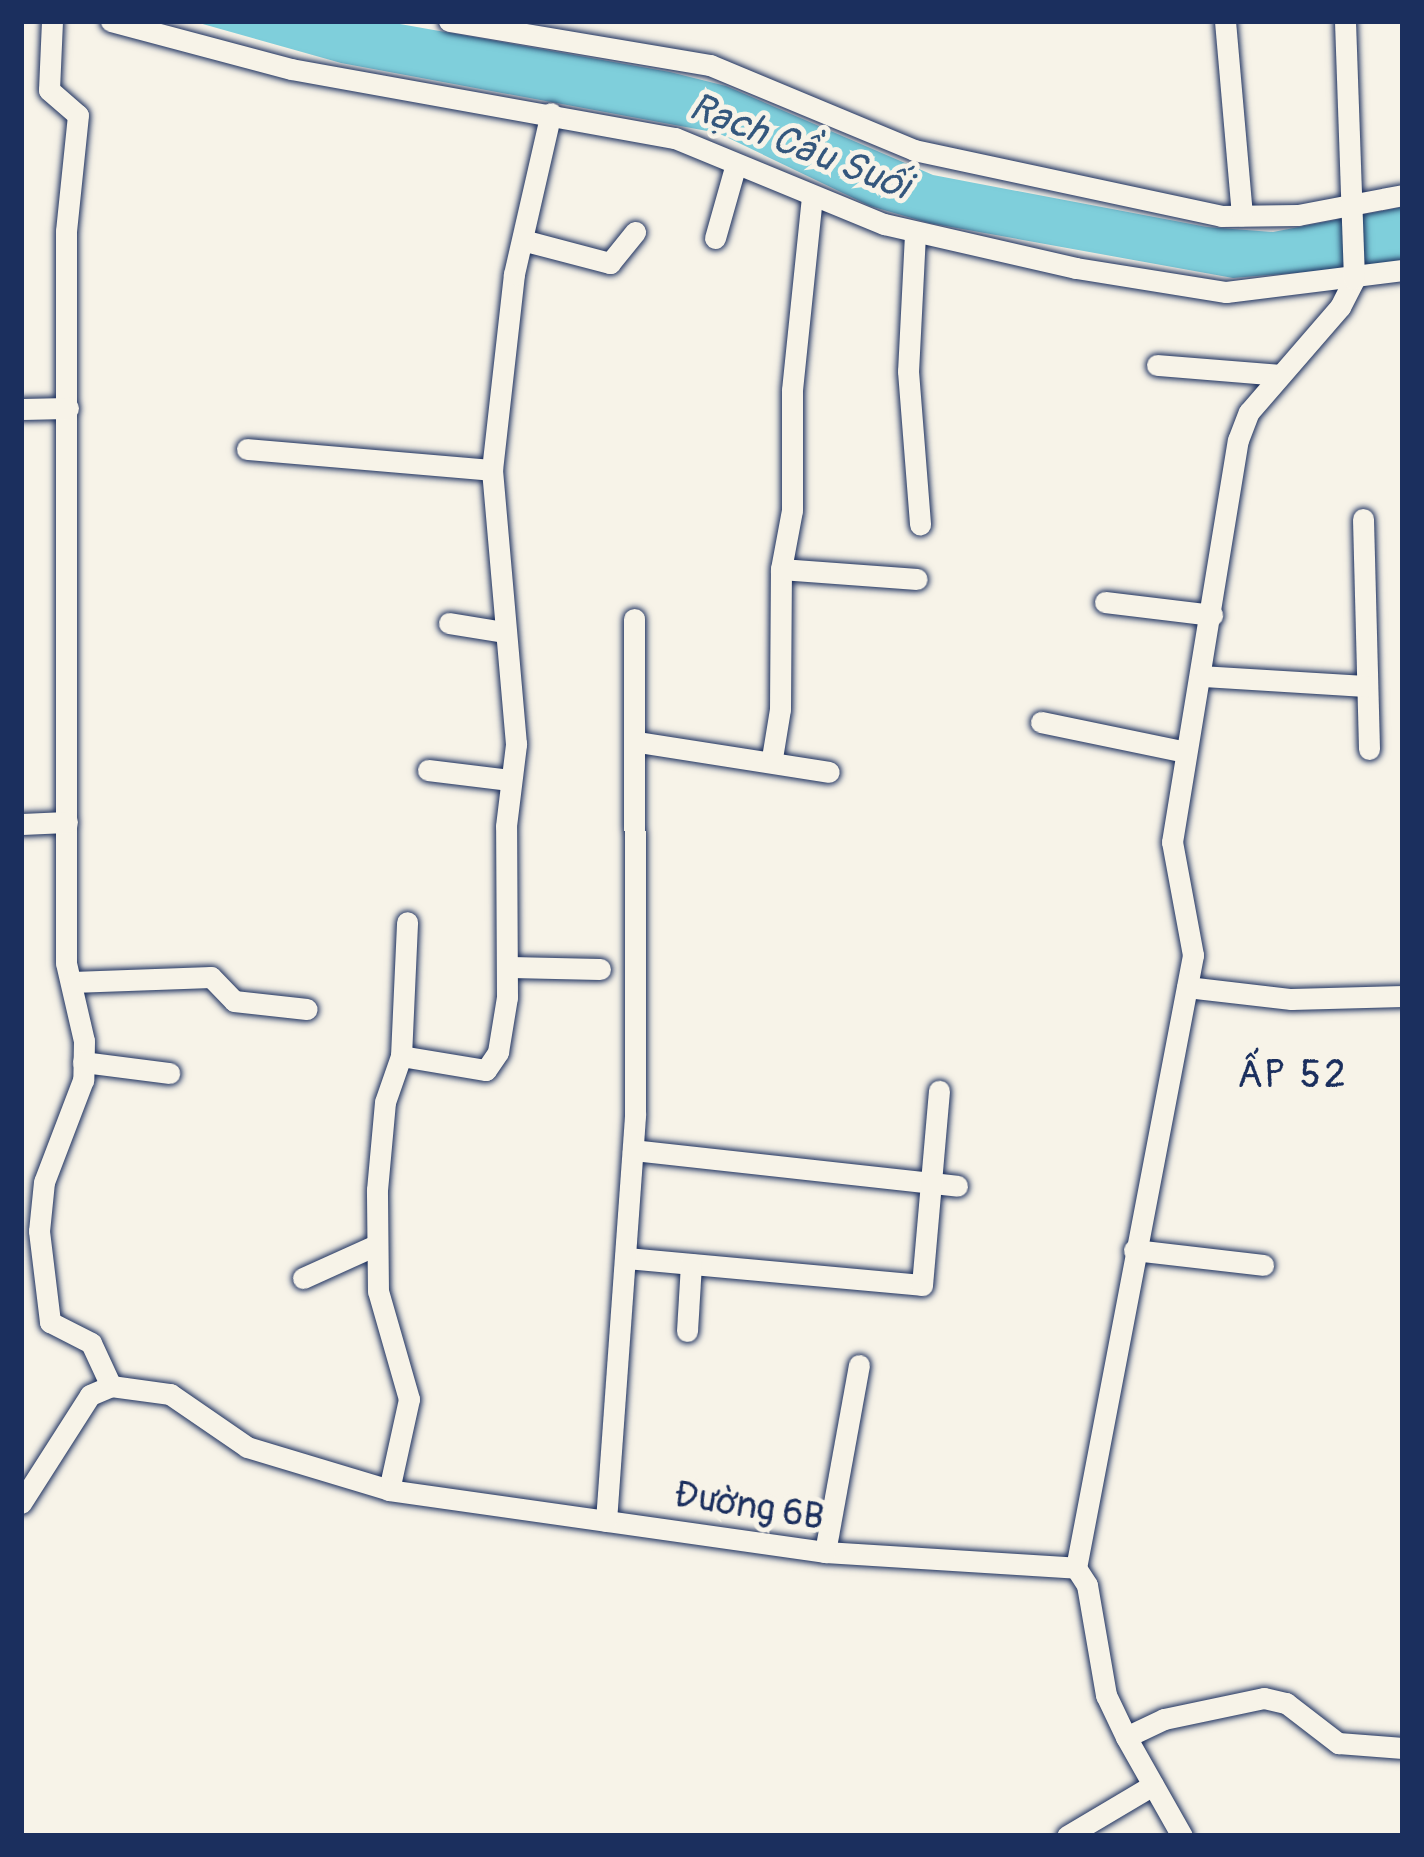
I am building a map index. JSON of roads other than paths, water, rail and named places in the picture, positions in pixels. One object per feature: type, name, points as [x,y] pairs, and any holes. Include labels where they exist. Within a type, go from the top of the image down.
[{"type":"street","points":[[21,1503],[72,1417],[90,1395],[111,1386],[91,1343],[50,1322],[42,1287],[44,1182],[72,1116],[83,1062],[72,982],[67,822],[66,231],[78,115],[47,83],[52,21]]},
{"type":"street","points":[[111,21],[291,69],[675,138],[812,197],[915,234],[1226,292],[1354,280],[1403,270]]},
{"type":"street","points":[[449,21],[688,59],[962,164],[1242,215],[1298,215],[1403,195]]},
{"type":"street","points":[[1225,21],[1242,215]]},
{"type":"street","points":[[1182,1836],[1106,1695],[1087,1585],[1076,1568],[1195,937],[1172,842],[1238,440],[1249,412],[1354,280],[1346,21]]},
{"type":"street","points":[[401,1056],[486,1070],[498,1052],[510,967],[509,780],[516,744],[493,470],[511,297],[551,113]]},
{"type":"street","points":[[716,238],[736,164]]},
{"type":"street","points":[[772,758],[780,710],[781,569],[792,510],[792,390],[812,197]]},
{"type":"street","points":[[526,241],[610,263],[635,232]]},
{"type":"street","points":[[915,234],[908,371],[920,525]]},
{"type":"street","points":[[1157,365],[1280,375]]},
{"type":"street","points":[[21,409],[68,408]]},
{"type":"street","points":[[247,449],[493,470]]},
{"type":"street","points":[[1364,520],[1369,749]]},
{"type":"street","points":[[781,569],[917,579]]},
{"type":"street","points":[[1105,602],[1212,615]]},
{"type":"street","points":[[606,1521],[633,1150],[638,742],[634,619]]},
{"type":"street","points":[[449,623],[504,632]]},
{"type":"street","points":[[1202,676],[1367,686]]},
{"type":"street","points":[[1041,722],[1186,752]]},
{"type":"street","points":[[638,742],[772,758],[829,772]]},
{"type":"street","points":[[428,770],[509,780]]},
{"type":"street","points":[[21,824],[67,822]]},
{"type":"street","points":[[389,1490],[409,1399],[378,1291],[376,1245],[380,1143],[401,1056],[407,922]]},
{"type":"street","points":[[510,967],[600,969]]},
{"type":"street","points":[[72,982],[211,977],[234,1001],[307,1009]]},
{"type":"street","points":[[1187,987],[1291,999],[1403,996]]},
{"type":"street","points":[[83,1062],[169,1073]]},
{"type":"street","points":[[626,1258],[922,1285],[939,1091]]},
{"type":"street","points":[[633,1150],[957,1186]]},
{"type":"street","points":[[303,1278],[376,1245]]},
{"type":"street","points":[[1134,1250],[1263,1265]]},
{"type":"street","points":[[687,1331],[691,1264]]},
{"type":"street","points":[[825,1552],[859,1365]]},
{"type":"street","name":"Đường 6B","points":[[111,1386],[170,1394],[247,1448],[389,1490],[825,1552],[1076,1568]]},
{"type":"street","points":[[1126,1737],[1164,1719],[1264,1697],[1286,1703],[1338,1743],[1403,1748]]},
{"type":"street","points":[[1066,1836],[1154,1785]]},
{"type":"water","name":"Rạch Cầu Suối","points":[[192,21],[383,21],[670,72],[726,86],[933,175],[1207,227],[1273,232],[1403,207],[1403,264],[1233,278],[929,223],[870,206],[718,133],[341,63]]},
{"type":"district","name":"ẤP 52","points":[[1293,1075]]}]
